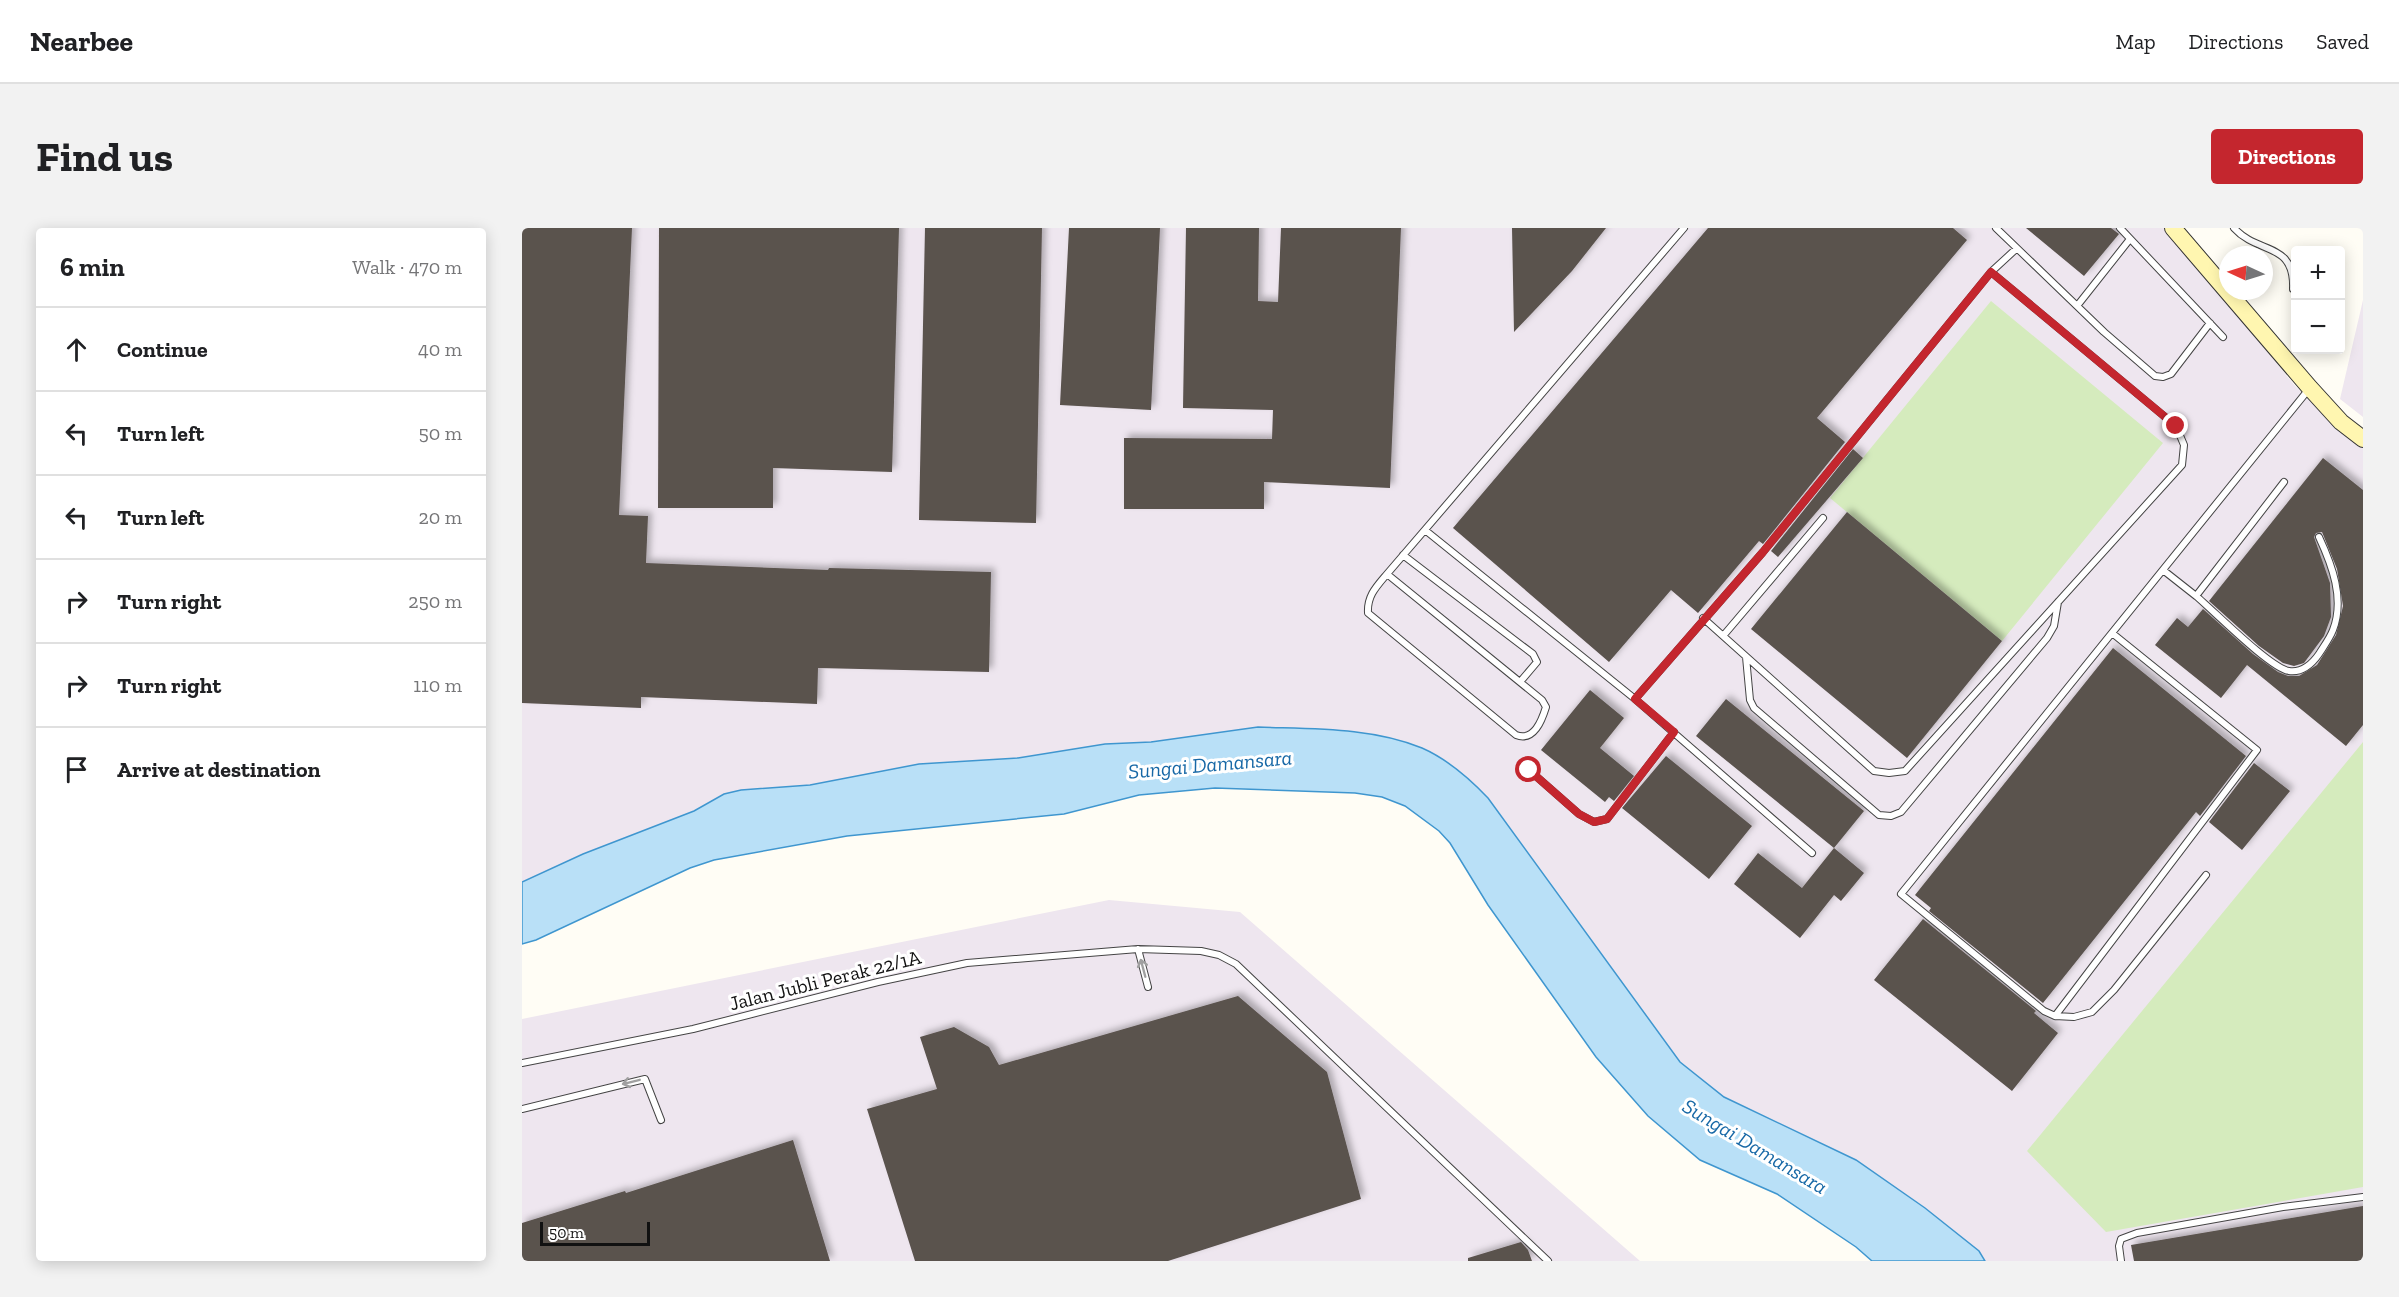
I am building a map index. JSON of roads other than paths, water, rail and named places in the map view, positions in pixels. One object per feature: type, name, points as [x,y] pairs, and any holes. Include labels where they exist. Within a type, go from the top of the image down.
[{"type":"main road","points":[[2173,228],[2310,388],[2341,422],[2363,439]]},
{"type":"lane","points":[[1387,574],[1542,700],[1546,707],[1538,727],[1530,735],[1521,737],[1368,613],[1367,602],[1373,591],[1387,574],[1403,555],[1684,228]]},
{"type":"lane","points":[[1996,228],[2077,306],[2155,376],[2163,377],[2171,374],[2210,323]]},
{"type":"lane","points":[[2120,228],[2223,337]]},
{"type":"lane","points":[[2234,228],[2288,260],[2291,266]]},
{"type":"lane","points":[[2077,306],[2130,239]]},
{"type":"lane","points":[[1635,699],[1703,618],[1763,552],[1991,272],[2016,249]]},
{"type":"lane","points":[[1703,618],[1874,771],[1889,773],[1905,771],[2182,465],[2184,445],[2176,426],[1991,272]]},
{"type":"lane","points":[[2206,876],[2114,990],[2092,1012],[2074,1017],[2055,1016],[2044,1011],[1901,894],[2310,388]]},
{"type":"lane","points":[[2196,596],[2284,482]]},
{"type":"lane","points":[[1723,636],[1823,518]]},
{"type":"lane","points":[[1425,530],[1635,699],[1812,853]]},
{"type":"lane","points":[[2163,570],[2270,661],[2287,671],[2300,671],[2312,663],[2333,633],[2338,613],[2331,563],[2319,537]]},
{"type":"lane","points":[[1403,555],[1533,654],[1537,662],[1520,682]]},
{"type":"lane","points":[[1746,657],[1750,699],[1754,708],[1879,815],[1891,816],[1901,812],[2047,638],[2054,626],[2058,602]]},
{"type":"lane","points":[[2055,1016],[2257,750],[2112,633]]},
{"type":"lane","points":[[1529,770],[1579,814],[1594,822],[1607,819],[1674,732]]},
{"type":"lane","points":[[1138,949],[1148,987]]},
{"type":"lane","name":"Jalan Jubli Perak 22/1A","points":[[522,1063],[693,1029],[878,982],[967,963],[1138,949],[1201,951],[1219,955],[1236,964],[1548,1261]]},
{"type":"lane","points":[[522,1109],[645,1079],[661,1120]]},
{"type":"lane","points":[[2121,1261],[2119,1246],[2121,1239],[2137,1233],[2283,1207],[2363,1197]]},
{"type":"water","name":"Sungai Damansara","points":[[1258,727],[1341,730],[1383,736],[1422,748],[1449,763],[1488,798],[1680,1062],[1724,1097],[1856,1160],[1925,1208],[1979,1251],[1985,1261],[1872,1261],[1856,1247],[1777,1194],[1700,1160],[1648,1116],[1596,1057],[1488,905],[1450,843],[1439,831],[1405,806],[1382,797],[1355,793],[1215,788],[1139,795],[1064,814],[847,836],[714,860],[690,868],[536,940],[522,944],[522,882],[583,854],[694,811],[724,794],[741,790],[810,785],[919,764],[1018,758],[1105,744],[1151,742]]}]
